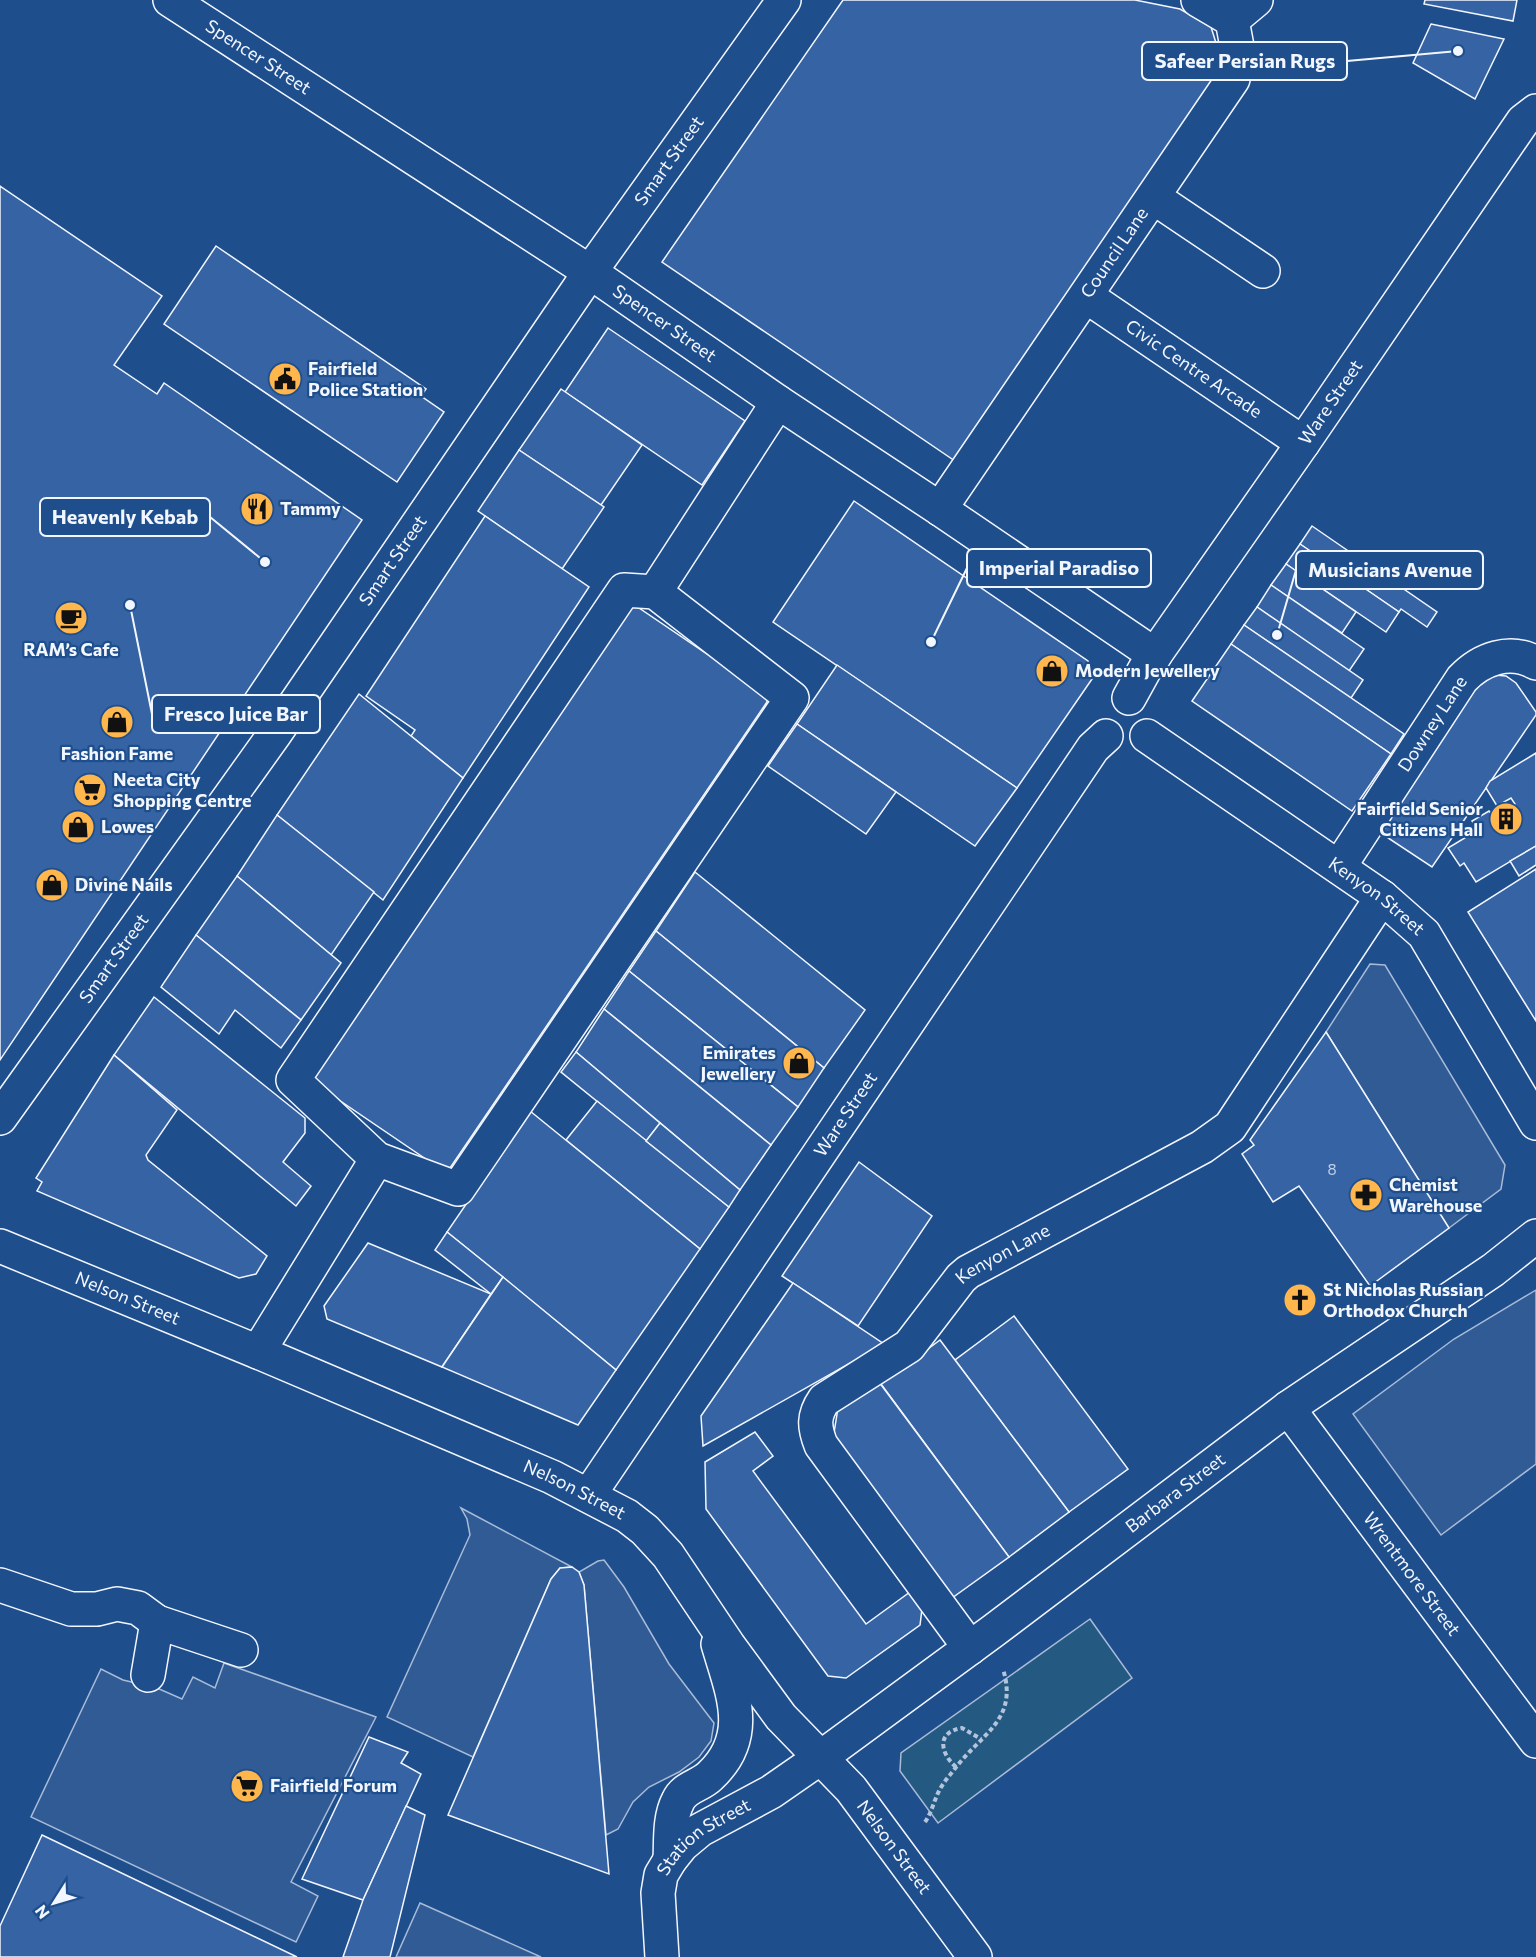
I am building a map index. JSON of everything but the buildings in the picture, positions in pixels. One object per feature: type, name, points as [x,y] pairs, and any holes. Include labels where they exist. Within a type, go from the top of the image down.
[{"type":"street","name":"Spencer Street","points":[[170,0],[590,272],[778,402],[1155,655]]},
{"type":"street","name":"Smart Street","points":[[0,1118],[274,735],[590,272],[784,0]]},
{"type":"street","name":"Council Lane","points":[[940,509],[1233,79],[1244,10],[1198,0]]},
{"type":"street","name":"Ware Street","points":[[1129,698],[1155,655],[1523,121],[1536,111]]},
{"type":"street","points":[[1153,197],[1263,271]]},
{"type":"street","name":"Civic Centre Arcade","points":[[1086,296],[1303,443]]},
{"type":"street","points":[[655,592],[778,402]]},
{"type":"street","points":[[624,590],[655,592],[792,698],[458,1189],[377,1159],[293,1080],[624,590]]},
{"type":"street","name":"Downey Lane","points":[[1339,867],[1462,679],[1493,658],[1509,656],[1530,659],[1536,663]]},
{"type":"street","points":[[1129,698],[1140,702],[1149,715],[1150,726],[1147,736],[1139,743],[1124,746],[1113,743],[1106,736],[1102,726],[1104,711],[1114,700],[1129,698]]},
{"type":"street","name":"Ware Street","points":[[589,1495],[1093,748],[1106,736]]},
{"type":"street","name":"Kenyon Street","points":[[1147,736],[1382,897],[1424,934],[1536,1123]]},
{"type":"street","name":"Kenyon Lane","points":[[970,1648],[821,1445],[814,1422],[818,1410],[824,1400],[909,1346],[968,1272],[1202,1147],[1224,1132],[1240,1113],[1382,897]]},
{"type":"street","points":[[258,1352],[377,1159]]},
{"type":"street","name":"Barbara Street","points":[[820,1758],[1288,1408],[1493,1270],[1536,1236]]},
{"type":"street","name":"Nelson Street","points":[[0,1246],[258,1352],[589,1495],[627,1516],[645,1530],[668,1555],[711,1620],[781,1717],[851,1790],[975,1957]]},
{"type":"street","name":"Wrentmore Street","points":[[1288,1408],[1536,1741]]},
{"type":"street","points":[[0,1585],[71,1610],[97,1609],[117,1604],[138,1608],[157,1622],[241,1650]]},
{"type":"street","points":[[670,1860],[672,1815],[678,1799],[688,1789],[708,1778],[721,1764],[731,1748],[737,1722],[735,1702],[711,1620]]},
{"type":"street","points":[[148,1675],[157,1622]]},
{"type":"street","name":"Station Street","points":[[662,1957],[658,1893],[661,1875],[670,1860],[682,1845],[700,1830],[771,1792],[820,1758]]},
{"type":"path","points":[[925,1822],[931,1813],[939,1790],[956,1767],[1000,1718],[1006,1706],[1008,1685],[1004,1669]]},
{"type":"path","points":[[956,1767],[947,1760],[944,1752],[944,1738],[949,1733],[962,1728],[981,1739]]},
{"type":"shaded area","points":[[1370,964],[1385,965],[1505,1165],[1501,1189],[1449,1228],[1326,1032]]},
{"type":"shaded area","points":[[1536,1290],[1536,1464],[1441,1535],[1353,1414],[1454,1339]]},
{"type":"shaded area","points":[[461,1508],[572,1567],[560,1568],[551,1579],[473,1757],[387,1717],[470,1535],[467,1519]]},
{"type":"shaded area","points":[[604,1560],[624,1587],[669,1664],[714,1723],[711,1741],[699,1757],[679,1772],[649,1787],[633,1802],[618,1829],[606,1835],[584,1585],[579,1572]]},
{"type":"shaded area","points":[[1090,1619],[1132,1678],[938,1823],[900,1771],[901,1753]]},
{"type":"shaded area","points":[[224,1663],[376,1717],[291,1882],[318,1896],[296,1942],[31,1817],[101,1669],[123,1680],[157,1688],[182,1699],[193,1677],[215,1688]]},
{"type":"shaded area","points":[[420,1903],[541,1957],[396,1957]]},
{"type":"place","name":"Safeer Persian Rugs","points":[[1458,51]]},
{"type":"place","name":"Fairfield Police Station","points":[[285,379]]},
{"type":"place","name":"Tammy","points":[[257,509]]},
{"type":"place","name":"Heavenly Kebab","points":[[265,562]]},
{"type":"place","name":"Fresco Juice Bar","points":[[130,605]]},
{"type":"place","name":"RAM’s Cafe","points":[[71,618]]},
{"type":"place","name":"Musicians Avenue","points":[[1277,635]]},
{"type":"place","name":"Imperial Paradiso","points":[[931,642]]},
{"type":"place","name":"Modern Jewellery","points":[[1052,671]]},
{"type":"place","name":"Fashion Fame","points":[[117,722]]},
{"type":"place","name":"Neeta City Shopping Centre","points":[[90,790]]},
{"type":"place","name":"Fairfield Senior Citizens Hall","points":[[1506,819]]},
{"type":"place","name":"Lowes","points":[[78,827]]},
{"type":"place","name":"Divine Nails","points":[[52,885]]},
{"type":"place","name":"Emirates Jewellery","points":[[799,1063]]},
{"type":"place","name":"Chemist Warehouse","points":[[1366,1195]]},
{"type":"place","name":"St Nicholas Russian Orthodox Church","points":[[1300,1300]]},
{"type":"place","name":"Fairfield Forum","points":[[247,1786]]}]
